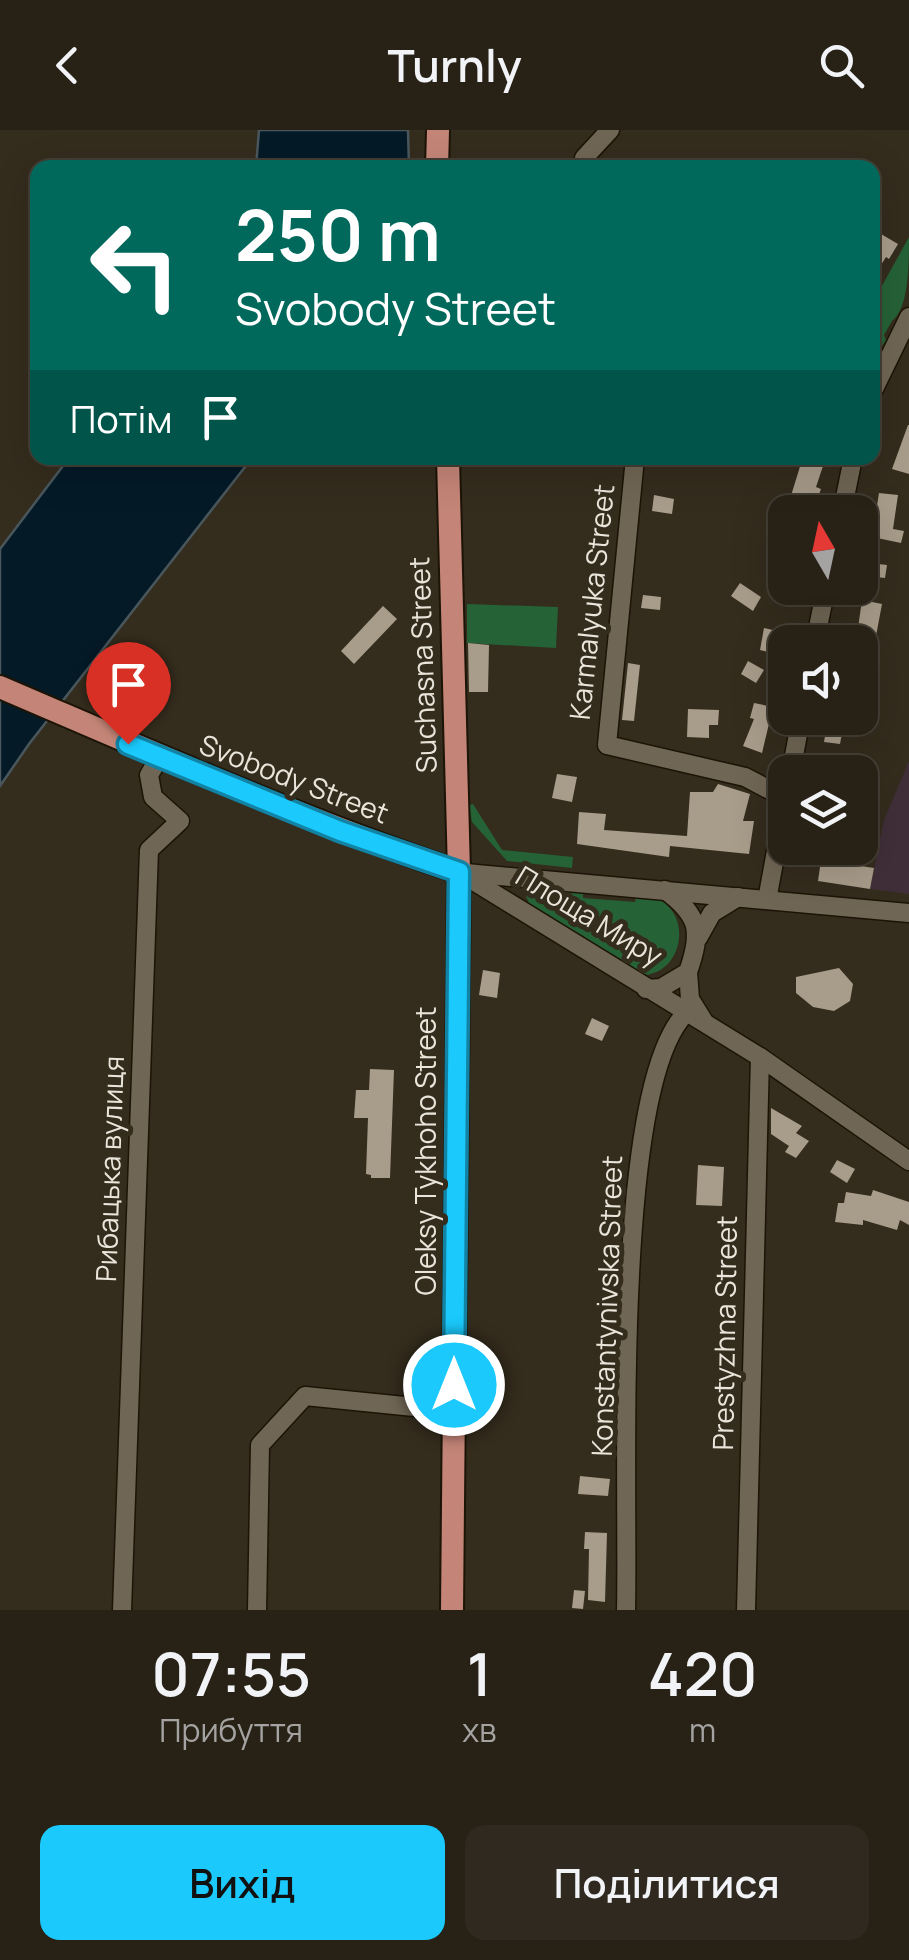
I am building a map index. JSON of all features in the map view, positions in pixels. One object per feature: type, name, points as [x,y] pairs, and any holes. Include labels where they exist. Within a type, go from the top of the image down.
[{"type":"main road","points":[[437,160],[438,130]]},
{"type":"main road","name":"Suchasna Street","points":[[448,465],[459,872]]},
{"type":"main road","name":"Svobody Street","points":[[0,687],[159,758],[340,831],[459,872]]},
{"type":"main road","name":"Oleksy Tykhoho Street","points":[[452,1610],[459,872]]},
{"type":"street","points":[[584,160],[610,130]]},
{"type":"street","points":[[880,377],[909,317]]},
{"type":"street","name":"Karmalyuka Street","points":[[634,465],[608,745],[745,776],[768,790]]},
{"type":"street","points":[[845,495],[852,465]]},
{"type":"street","name":"Рибацька вулиця","points":[[122,1610],[149,850],[180,821],[153,797],[149,775],[159,758]]},
{"type":"street","points":[[767,900],[773,865]]},
{"type":"street","name":"Площа Миру","points":[[459,872],[666,890],[685,905],[694,920],[698,938],[688,972],[661,988],[646,989],[459,872]]},
{"type":"street","points":[[666,890],[909,913]]},
{"type":"street","points":[[698,938],[712,913],[738,897]]},
{"type":"street","points":[[688,972],[690,999],[706,1024]]},
{"type":"street","points":[[646,989],[760,1057],[909,1161]]},
{"type":"street","name":"Konstantynivska Street","points":[[626,1610],[628,1418],[639,1151],[655,1070],[674,1025],[686,1013]]},
{"type":"street","name":"Prestyzhna Street","points":[[746,1610],[760,1057]]},
{"type":"street","points":[[258,1610],[260,1445],[304,1396],[454,1411]]},
{"type":"shaded area","points":[[909,761],[909,894],[870,889],[878,865],[884,820]]},
{"type":"green space","points":[[909,237],[902,306],[880,349],[880,289]]},
{"type":"green space","points":[[467,604],[558,607],[556,648],[467,643]]},
{"type":"green space","points":[[473,804],[502,850],[573,857],[572,868],[507,861],[472,822],[469,805]]},
{"type":"green space","points":[[533,890],[583,891],[583,898],[635,902],[637,893],[657,898],[670,908],[677,921],[676,950],[669,963],[657,972],[642,975],[529,903],[526,896]]},
{"type":"water","points":[[259,130],[408,130],[409,160],[257,160]]},
{"type":"water","points":[[64,465],[247,465],[0,786],[0,549]]},
{"type":"building","points":[[880,236],[898,244],[880,266]]},
{"type":"building","points":[[909,425],[909,474],[892,469]]},
{"type":"building","points":[[800,465],[823,466],[816,487],[821,489],[819,495],[791,495]]},
{"type":"building","points":[[879,493],[898,495],[893,529],[904,531],[901,543],[878,538]]},
{"type":"building","points":[[654,495],[674,499],[672,514],[652,511]]},
{"type":"building","points":[[878,564],[887,565],[885,578],[878,577]]},
{"type":"building","points":[[740,583],[761,597],[753,611],[731,596]]},
{"type":"building","points":[[643,595],[661,597],[660,610],[641,608]]},
{"type":"building","points":[[882,604],[878,625],[858,625],[861,605]]},
{"type":"building","points":[[383,606],[397,619],[354,664],[341,651]]},
{"type":"building","points":[[764,628],[768,629],[768,652],[760,650]]},
{"type":"building","points":[[468,643],[489,645],[488,692],[469,692]]},
{"type":"building","points":[[748,661],[764,670],[756,683],[741,674]]},
{"type":"building","points":[[628,663],[640,665],[634,721],[622,720]]},
{"type":"building","points":[[754,703],[768,706],[762,753],[743,746],[754,719],[750,718]]},
{"type":"building","points":[[688,709],[719,710],[718,725],[709,725],[709,738],[687,737]]},
{"type":"building","points":[[825,735],[842,735],[840,744],[824,742]]},
{"type":"building","points":[[557,774],[577,777],[572,802],[552,798]]},
{"type":"building","points":[[718,784],[750,794],[743,821],[754,821],[749,854],[670,846],[669,857],[577,844],[579,812],[606,814],[604,830],[687,836],[690,792],[713,792]]},
{"type":"building","points":[[820,865],[874,868],[870,889],[818,881]]},
{"type":"building","points":[[839,968],[853,984],[850,1001],[834,1011],[813,1007],[796,993],[796,977]]},
{"type":"building","points":[[483,970],[500,973],[497,998],[479,995]]},
{"type":"building","points":[[592,1018],[609,1026],[602,1041],[585,1034]]},
{"type":"building","points":[[370,1069],[394,1070],[390,1178],[371,1178],[366,1174],[368,1118],[354,1118],[356,1090],[369,1090]]},
{"type":"building","points":[[771,1108],[802,1126],[796,1133],[809,1141],[796,1158],[785,1152],[789,1146],[771,1134]]},
{"type":"building","points":[[837,1160],[855,1169],[847,1183],[830,1172]]},
{"type":"building","points":[[698,1165],[724,1167],[722,1206],[696,1205]]},
{"type":"building","points":[[873,1190],[909,1202],[909,1225],[900,1220],[897,1230],[863,1220],[863,1225],[835,1222],[838,1203],[844,1203],[846,1192],[871,1196]]},
{"type":"building","points":[[580,1476],[610,1479],[608,1496],[578,1494]]},
{"type":"building","points":[[585,1532],[607,1533],[605,1602],[588,1600],[589,1549],[584,1549]]},
{"type":"building","points":[[574,1590],[585,1591],[583,1609],[572,1608]]},
{"type":"route","points":[[128,744],[340,831],[459,872],[454,1385]]}]
